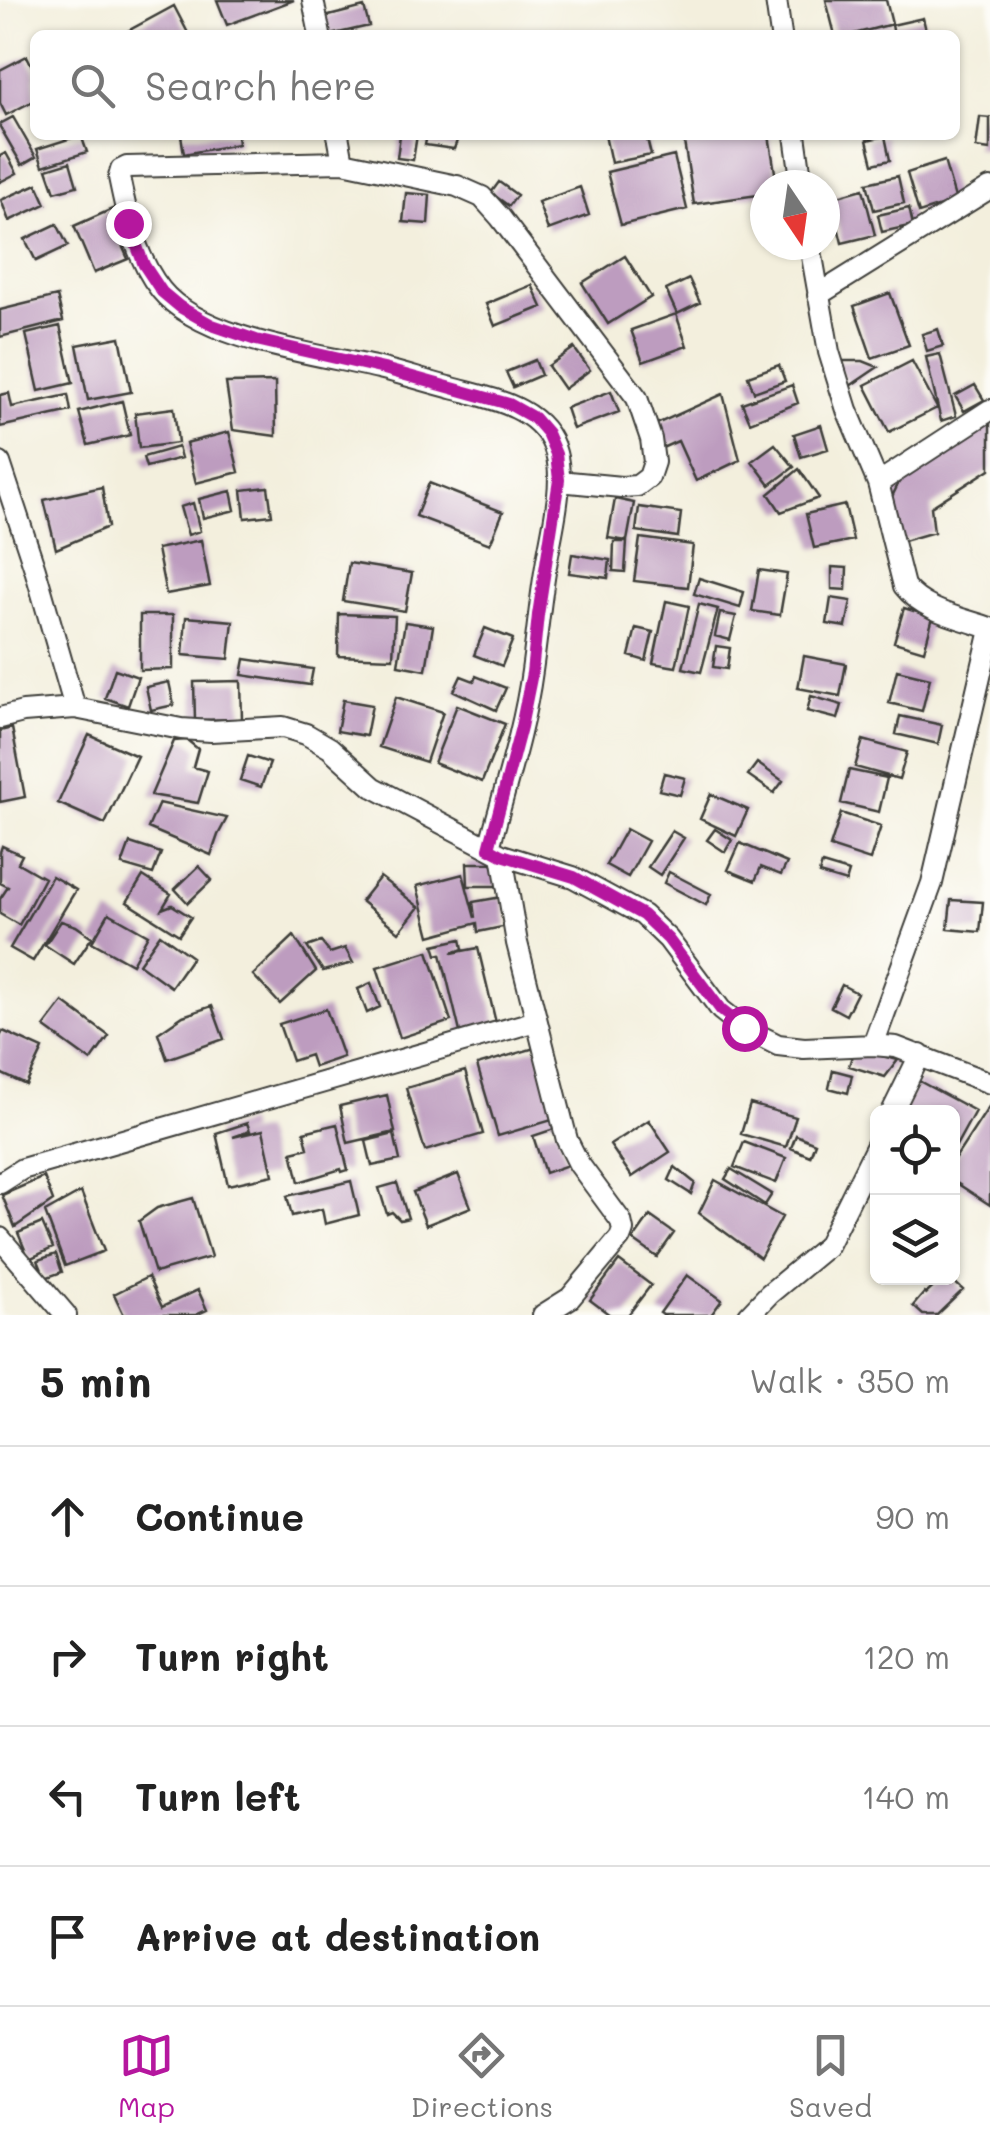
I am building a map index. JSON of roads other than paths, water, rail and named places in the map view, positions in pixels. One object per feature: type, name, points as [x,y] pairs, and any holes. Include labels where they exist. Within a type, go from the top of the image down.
[{"type":"street","points":[[313,0],[319,30]]},
{"type":"street","points":[[776,0],[779,30]]},
{"type":"street","points":[[339,140],[343,162]]},
{"type":"street","points":[[796,140],[800,170]]},
{"type":"street","points":[[543,1315],[570,1298],[623,1230],[568,1140],[495,852],[532,673],[559,480],[556,454],[547,433],[534,418],[509,404],[384,369],[256,340],[212,325],[180,307],[162,292],[144,265],[128,223],[121,170],[343,162],[457,186],[482,197],[637,398],[651,439],[654,462],[649,477],[637,486],[559,480]]},
{"type":"street","points":[[818,295],[990,188]]},
{"type":"street","points":[[812,260],[829,352],[847,410],[878,483],[904,586],[912,598],[990,631],[932,883],[872,1046]]},
{"type":"street","points":[[878,483],[990,410]]},
{"type":"street","points":[[0,463],[75,708]]},
{"type":"street","points":[[0,718],[75,708],[181,729],[283,726],[306,734],[330,748],[373,787],[495,852],[574,877],[643,915],[668,939],[721,1010],[744,1028],[778,1045],[896,1047],[990,1083]]},
{"type":"street","points":[[0,1182],[22,1170],[536,1021]]},
{"type":"street","points":[[895,1105],[920,1054]]},
{"type":"street","points":[[749,1315],[826,1246],[870,1159]]},
{"type":"street","points":[[0,1238],[66,1315]]}]
